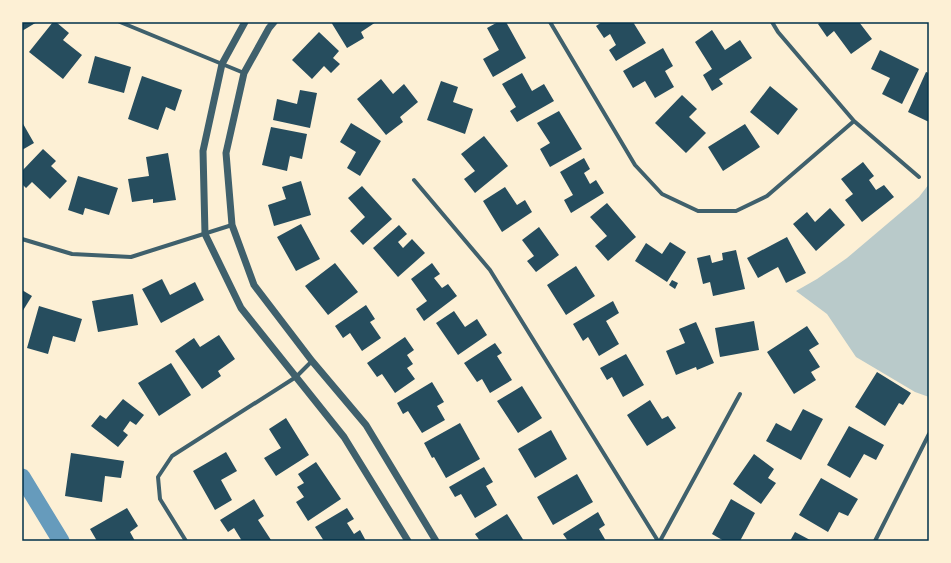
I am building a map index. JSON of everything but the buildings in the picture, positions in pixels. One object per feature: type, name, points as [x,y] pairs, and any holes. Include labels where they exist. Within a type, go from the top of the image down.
[{"type":"street","points":[[120,22],[244,73]]},
{"type":"street","points":[[245,22],[222,64],[203,151],[205,234],[241,308],[344,437],[408,541]]},
{"type":"street","points":[[274,22],[269,28],[244,73],[226,153],[232,225],[254,285],[312,362],[366,425],[436,541]]},
{"type":"street","points":[[550,22],[635,165],[662,194],[698,211],[736,211],[767,196],[854,121]]},
{"type":"street","points":[[772,22],[778,32],[854,121],[919,177]]},
{"type":"street","points":[[414,180],[490,270],[659,541],[740,394]]},
{"type":"street","points":[[22,239],[72,254],[131,257],[232,225]]},
{"type":"street","points":[[186,541],[160,499],[158,477],[172,456],[296,377],[312,362]]},
{"type":"street","points":[[875,541],[929,434]]},
{"type":"shaded area","points":[[929,184],[929,397],[915,392],[856,357],[827,314],[796,291],[817,279],[847,258],[919,197]]},
{"type":"waterway","points":[[22,477],[61,541]]}]
